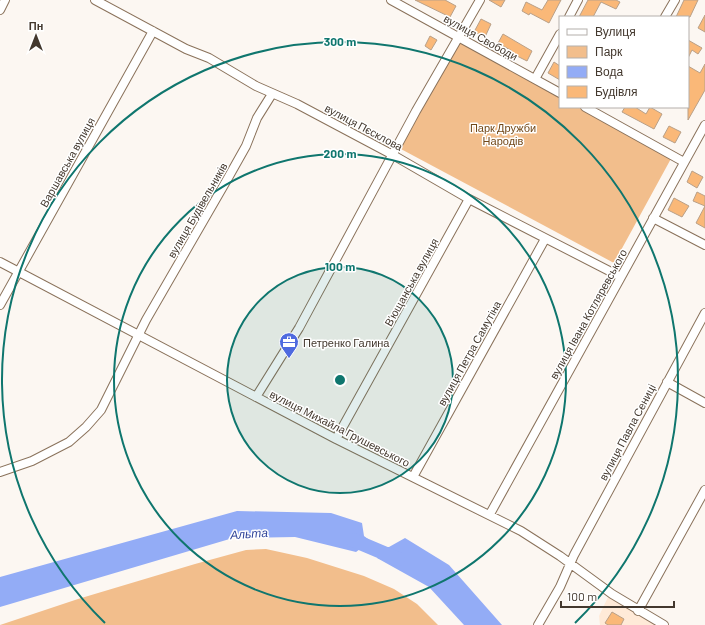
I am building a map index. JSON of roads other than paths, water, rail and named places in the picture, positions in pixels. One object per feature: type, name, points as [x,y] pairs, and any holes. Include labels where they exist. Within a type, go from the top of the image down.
[{"type":"street","points":[[0,10],[5,0]]},
{"type":"street","name":"вулиця Пєсклова","points":[[95,0],[186,49],[209,58],[272,94],[297,104],[394,155],[469,199],[621,277]]},
{"type":"street","name":"вулиця Свободи","points":[[391,0],[559,92]]},
{"type":"street","points":[[256,397],[299,328],[394,155],[427,91],[480,0]]},
{"type":"street","points":[[570,16],[578,0]]},
{"type":"street","points":[[666,16],[675,0]]},
{"type":"street","name":"Варшавська вулиця","points":[[0,304],[154,31]]},
{"type":"street","points":[[535,79],[559,36]]},
{"type":"street","name":"вулиця Будівельників","points":[[0,472],[32,461],[59,448],[92,421],[109,396],[138,335],[242,154],[257,118],[272,94]]},
{"type":"street","points":[[587,108],[684,162]]},
{"type":"street","name":"вулиця Івана Котляревського","points":[[490,514],[705,125]]},
{"type":"street","name":"В'ющанська вулиця","points":[[336,439],[469,199]]},
{"type":"street","points":[[653,218],[705,245]]},
{"type":"street","name":"вулиця Петра Самутіна","points":[[413,477],[545,239]]},
{"type":"street","name":"вулиця Михайла Грушевського","points":[[0,262],[336,439],[522,531],[638,611],[664,625]]},
{"type":"street","name":"вулиця Павла Сениці","points":[[538,625],[667,382],[704,317]]},
{"type":"street","points":[[667,382],[705,403]]},
{"type":"street","points":[[638,611],[704,493]]},
{"type":"water","points":[[237,511],[331,513],[362,523],[364,536],[372,542],[369,551],[360,549],[356,552],[295,537],[233,538],[0,607],[0,577]]},
{"type":"water","points":[[405,538],[449,565],[502,625],[464,625],[429,587],[377,558],[382,547],[389,547]]},
{"type":"waterway","name":"Альта","points":[[353,540],[398,559]]},
{"type":"place","name":"Петренко Галина","points":[[289,359]]},
{"type":"park label","name":"Парк Дружби Народів","points":[[503,133]]}]
